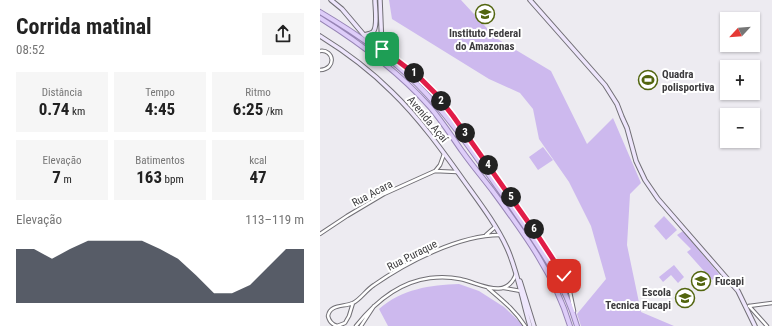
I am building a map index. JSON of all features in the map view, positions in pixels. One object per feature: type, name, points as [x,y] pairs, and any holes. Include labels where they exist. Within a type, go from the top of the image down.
[{"type":"main road","points":[[320,12],[397,63],[444,114],[526,227],[551,266],[569,302],[577,326]]},
{"type":"main road","points":[[320,18],[351,37],[386,64],[431,108],[520,229],[547,270],[563,304],[570,326]]},
{"type":"main road","points":[[386,64],[393,66],[397,63]]},
{"type":"main road","points":[[463,152],[469,148]]},
{"type":"street","points":[[331,0],[338,5],[364,35],[397,63],[419,77],[435,93],[453,116],[553,258],[567,284],[573,306],[574,317]]},
{"type":"street","points":[[364,35],[372,32],[375,26],[375,0]]},
{"type":"street","points":[[380,0],[382,49]]},
{"type":"street","points":[[530,0],[605,85],[617,104],[628,132],[636,161],[645,180],[658,199],[738,291],[748,306],[767,326]]},
{"type":"street","points":[[375,26],[381,27]]},
{"type":"street","name":"Avenida Açaí","points":[[320,36],[359,63],[393,92],[444,154],[495,226],[507,248],[522,290]]},
{"type":"street","points":[[320,51],[325,50],[332,59],[329,68],[320,70]]},
{"type":"street","points":[[435,171],[440,165],[444,154]]},
{"type":"street","name":"Rua Acara","points":[[320,234],[346,216],[384,194],[435,171],[457,172]]},
{"type":"street","name":"Rua Puraque","points":[[486,235],[495,226]]},
{"type":"street","name":"Rua Puraque","points":[[353,303],[345,323],[337,326],[332,324],[328,316],[334,307],[353,303],[373,286],[416,260],[446,247],[486,235],[500,235]]},
{"type":"street","name":"Avenida Açaí","points":[[500,235],[505,239],[509,247],[522,290],[525,313],[530,326]]},
{"type":"street","points":[[504,288],[514,281],[516,273]]},
{"type":"street","points":[[356,326],[387,295],[400,287],[429,278],[444,277],[473,282],[487,288],[508,304],[517,313],[525,326]]},
{"type":"street","points":[[487,288],[522,290]]},
{"type":"street","points":[[748,306],[768,302],[772,303]]},
{"type":"street","points":[[361,326],[376,305]]},
{"type":"street","points":[[748,306],[755,326]]},
{"type":"street","points":[[517,313],[525,313]]},
{"type":"street","name":"Avenida Açaí","points":[[525,313],[534,326]]},
{"type":"shaded area","points":[[389,0],[461,0],[496,38],[551,71],[587,144],[613,118],[641,183],[630,194],[627,245],[641,312],[674,326],[581,326],[577,314],[606,279],[591,226],[569,182],[539,139],[533,109],[520,93],[489,79],[392,19]]},
{"type":"shaded area","points":[[543,147],[553,160],[538,170],[529,157]]},
{"type":"shaded area","points":[[664,216],[677,230],[666,240],[654,226]]},
{"type":"shaded area","points":[[683,231],[719,274],[712,280],[687,252],[691,249],[677,235]]},
{"type":"shaded area","points":[[674,265],[684,277],[678,283],[671,275],[663,282],[659,277]]},
{"type":"shaded area","points":[[459,284],[479,291],[504,307],[524,326],[388,326],[379,309],[397,297],[417,289]]},
{"type":"place","name":"Instituto Federal do Amazonas","points":[[485,14]]},
{"type":"place","name":"Quadra polisportiva","points":[[648,80]]},
{"type":"place","name":"Fucapi","points":[[701,281]]},
{"type":"place","name":"Escola Tecnica Fucapi","points":[[685,298]]},
{"type":"route","points":[[382,49],[419,77],[435,93],[538,236],[564,276]]}]
